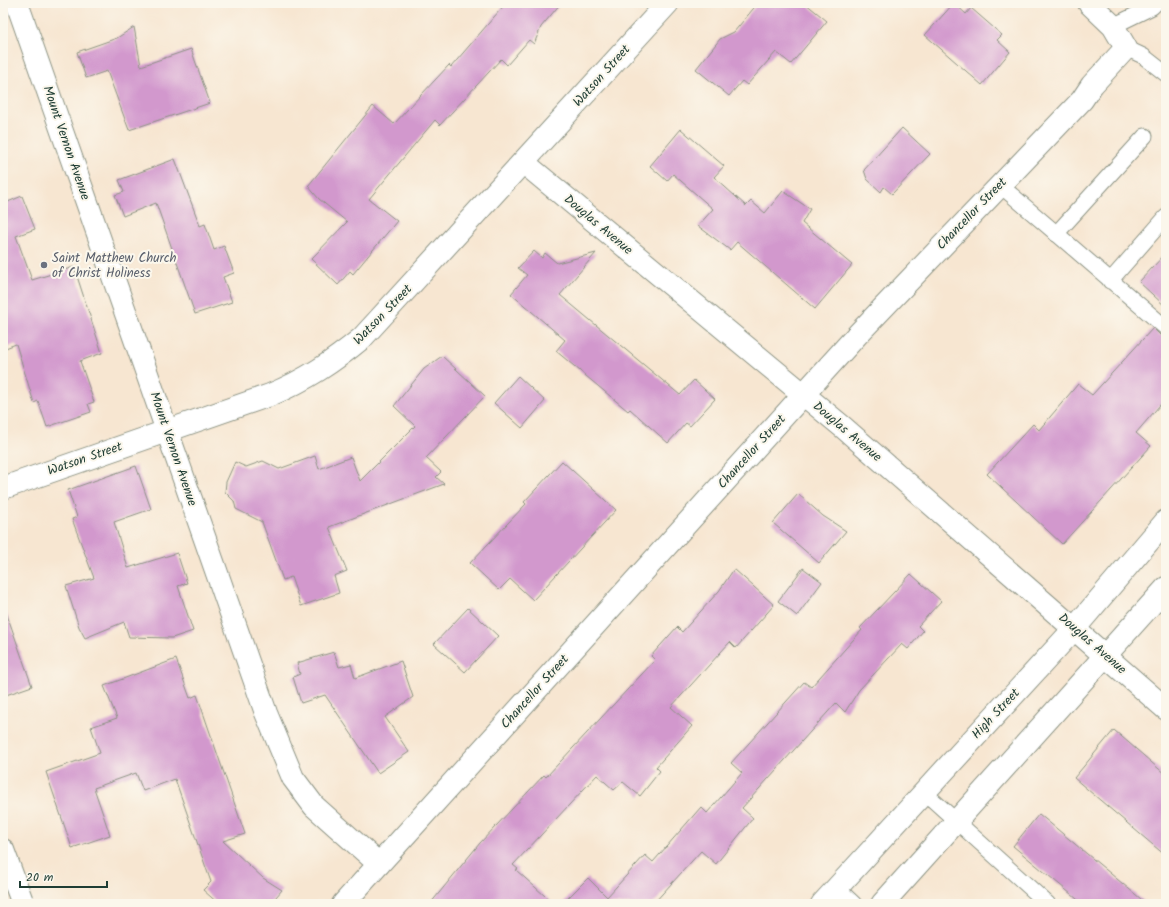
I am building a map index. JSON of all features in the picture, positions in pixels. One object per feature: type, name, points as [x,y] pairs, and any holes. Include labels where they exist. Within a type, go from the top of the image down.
[{"type":"street","name":"Mount Vernon Avenue","points":[[17,3],[266,713],[293,778],[314,806],[379,864]]},
{"type":"street","name":"Watson Street","points":[[3,488],[294,386],[330,364],[362,338],[668,3]]},
{"type":"street","points":[[1089,3],[1113,26],[1126,48]]},
{"type":"street","name":"Chancellor Street","points":[[343,904],[858,334],[1082,100],[1092,85],[1126,48]]},
{"type":"street","name":"Douglas Avenue","points":[[522,162],[803,395],[1166,709]]},
{"type":"street","name":"High Street","points":[[822,904],[1074,629],[1166,521]]},
{"type":"street","points":[[882,904],[1166,588]]},
{"type":"street","points":[[3,850],[23,904]]},
{"type":"lane","points":[[1113,26],[1156,3]]},
{"type":"lane","points":[[1126,48],[1144,56],[1166,74]]},
{"type":"lane","points":[[1056,234],[1146,136]]},
{"type":"lane","points":[[1000,185],[1166,328]]},
{"type":"lane","points":[[1110,281],[1166,217]]},
{"type":"lane","points":[[924,792],[1048,904]]},
{"type":"lane","points":[[836,887],[854,904]]},
{"type":"building","points":[[506,3],[561,3],[541,27],[534,44],[529,40],[507,65],[501,59],[440,125],[435,120],[369,199],[397,221],[353,274],[350,271],[338,285],[311,259],[347,222],[319,199],[308,186],[373,106],[394,124],[449,65],[451,67]]},
{"type":"building","points":[[758,3],[805,3],[827,21],[791,64],[776,52],[747,85],[742,81],[729,96],[696,69],[720,39],[734,32]]},
{"type":"building","points":[[954,3],[966,14],[971,8],[1002,35],[997,40],[1010,52],[982,85],[925,35]]},
{"type":"building","points":[[134,27],[141,66],[191,49],[210,103],[129,130],[107,71],[86,78],[77,52],[117,38]]},
{"type":"building","points":[[902,128],[930,154],[892,194],[884,187],[881,192],[867,179],[864,170]]},
{"type":"building","points":[[681,129],[724,166],[714,177],[746,206],[751,201],[765,213],[783,191],[810,209],[802,223],[852,265],[815,309],[737,242],[730,250],[698,226],[713,209],[673,174],[667,181],[650,166]]},
{"type":"building","points":[[175,159],[200,226],[205,224],[214,250],[224,246],[234,273],[223,277],[232,302],[195,314],[156,203],[123,216],[115,195],[124,192],[119,180]]},
{"type":"building","points":[[22,196],[35,229],[16,236],[32,280],[74,267],[102,353],[80,361],[94,402],[88,404],[91,412],[47,427],[38,401],[34,403],[16,344],[3,349],[3,204]]},
{"type":"building","points":[[534,251],[542,258],[545,253],[557,263],[596,253],[560,295],[680,395],[694,380],[715,399],[690,426],[686,423],[668,443],[630,409],[628,411],[556,351],[565,340],[511,294],[527,275],[518,268]]},
{"type":"building","points":[[1166,253],[1166,307],[1139,282]]},
{"type":"building","points":[[1153,328],[1160,335],[1166,337],[1166,398],[1136,433],[1151,446],[1062,544],[987,474],[1033,424],[1039,430],[1078,384],[1092,395]]},
{"type":"building","points":[[442,356],[485,396],[426,458],[441,472],[436,477],[444,484],[329,527],[347,571],[334,576],[339,593],[301,606],[291,577],[283,580],[262,522],[236,509],[234,501],[225,492],[226,482],[235,462],[246,467],[263,461],[279,469],[315,456],[319,469],[351,457],[360,481],[415,426],[394,406],[424,369]]},
{"type":"building","points":[[518,376],[545,401],[522,428],[494,403]]},
{"type":"building","points":[[562,461],[616,510],[533,600],[510,579],[499,590],[470,563],[526,504],[524,502]]},
{"type":"building","points":[[136,466],[151,509],[114,522],[128,568],[177,553],[187,583],[178,586],[193,631],[172,638],[129,637],[124,622],[85,638],[79,627],[66,586],[94,578],[72,519],[77,517],[68,490]]},
{"type":"building","points":[[798,494],[823,516],[846,531],[819,563],[773,523]]},
{"type":"building","points":[[803,568],[822,582],[797,616],[778,601]]},
{"type":"building","points":[[734,569],[774,605],[736,648],[730,642],[671,707],[692,726],[656,767],[660,771],[640,796],[623,782],[614,790],[597,775],[513,865],[518,869],[516,870],[554,904],[430,904],[480,843],[544,775],[546,777],[655,660],[651,656],[677,627],[682,632],[719,591]]},
{"type":"building","points":[[911,574],[941,601],[918,626],[923,631],[908,649],[902,644],[859,690],[845,712],[836,703],[742,808],[753,818],[716,864],[701,851],[653,904],[562,904],[588,878],[607,897],[645,855],[653,862],[701,807],[707,813],[742,773],[731,763],[804,682],[811,687],[862,630],[860,628]]},
{"type":"building","points":[[468,608],[498,636],[465,672],[434,644]]},
{"type":"building","points":[[6,612],[32,686],[3,696],[3,613]]},
{"type":"building","points":[[334,652],[339,667],[351,664],[355,678],[401,661],[413,697],[385,717],[409,752],[378,773],[325,695],[301,703],[293,677],[300,674],[297,663]]},
{"type":"building","points":[[176,659],[190,698],[197,695],[245,834],[223,841],[263,878],[282,890],[270,904],[219,904],[203,890],[211,882],[175,779],[143,791],[136,773],[94,788],[110,835],[72,848],[46,772],[100,753],[91,727],[117,718],[104,686]]},
{"type":"building","points":[[1114,730],[1166,775],[1166,856],[1074,778]]},
{"type":"building","points":[[1039,814],[1147,904],[1083,904],[1013,846]]},
{"type":"place","name":"Saint Matthew Church of Christ Holiness","points":[[44,265]]}]
